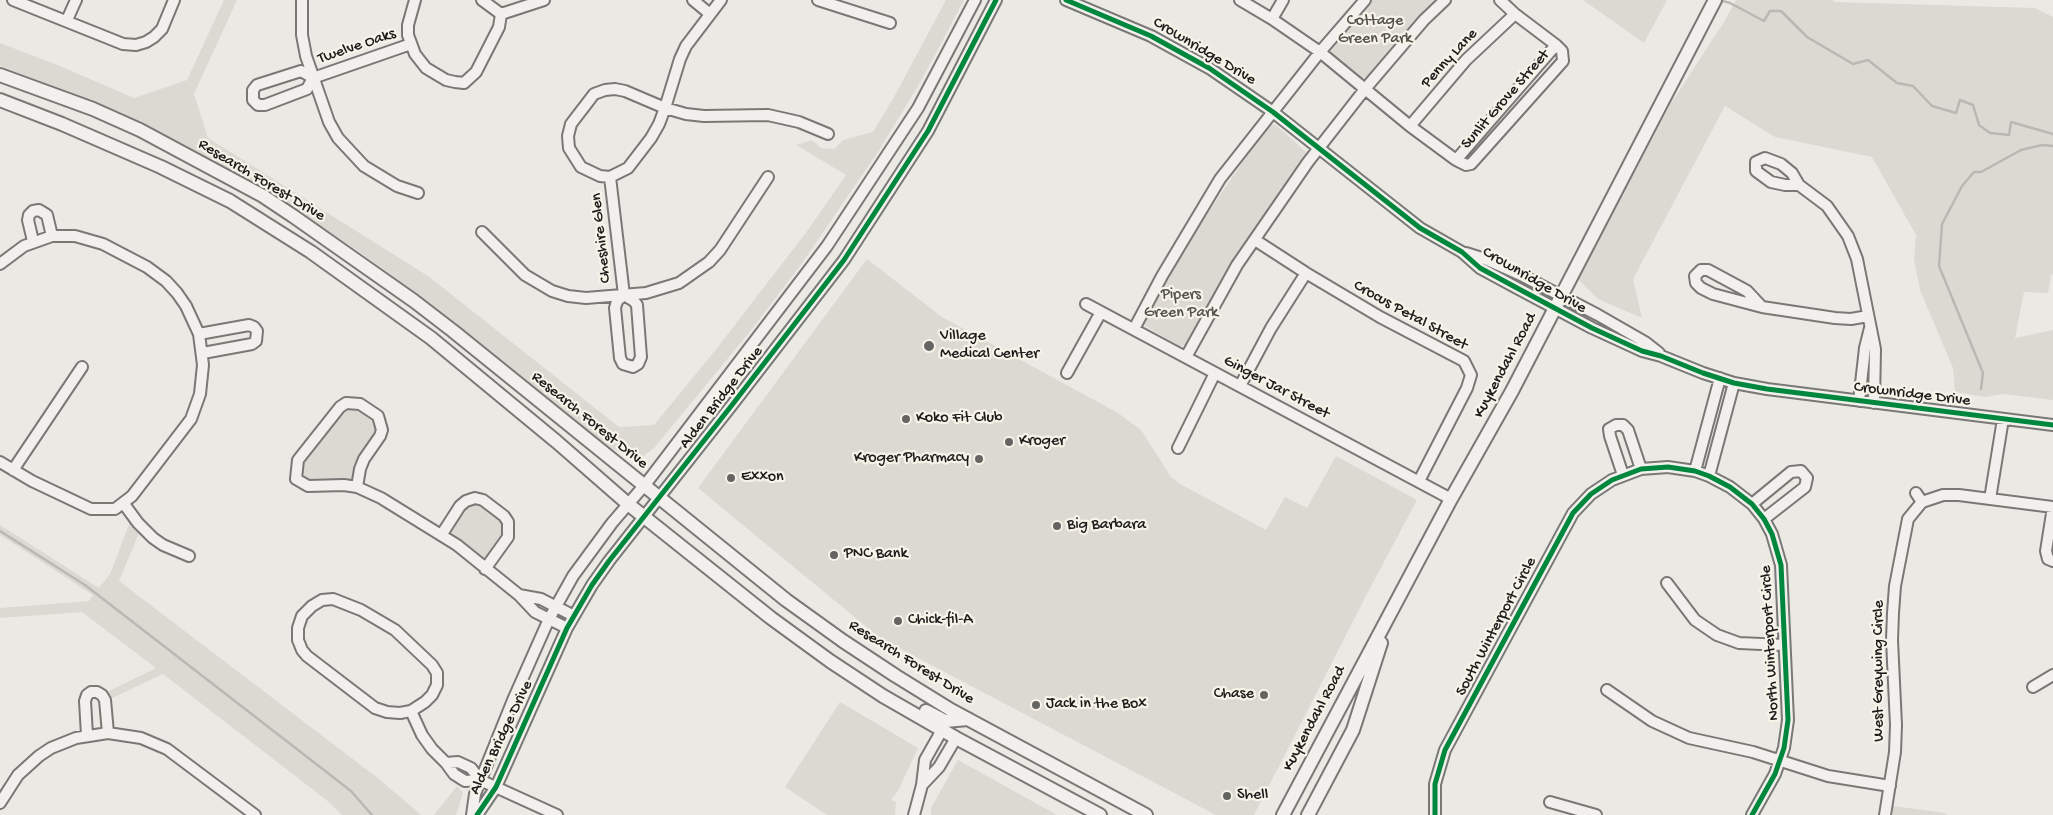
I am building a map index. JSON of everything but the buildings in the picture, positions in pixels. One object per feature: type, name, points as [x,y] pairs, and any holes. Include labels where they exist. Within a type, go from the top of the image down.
[{"type":"main road","name":"Kuykendahl Road","points":[[1283,815],[1451,498],[1512,391],[1700,25],[1715,0]]},
{"type":"main road","name":"Research Forest Drive","points":[[0,75],[93,109],[140,130],[263,196],[414,301],[786,600],[843,641],[896,676],[968,719],[1146,815]]},
{"type":"main road","name":"Research Forest Drive","points":[[0,100],[161,166],[230,201],[311,252],[430,338],[557,442],[628,504],[771,618],[830,661],[897,704],[956,738],[1100,815]]},
{"type":"main road","name":"Kuykendahl Road","points":[[1308,815],[1353,730],[1391,612]]},
{"type":"main road","points":[[897,704],[911,705],[945,720],[968,719]]},
{"type":"main road","points":[[942,730],[959,726],[994,741],[1011,742]]},
{"type":"street","points":[[12,0],[67,20],[123,44],[136,45],[154,38],[162,29],[174,0]]},
{"type":"street","points":[[67,20],[76,0]]},
{"type":"street","points":[[302,0],[302,35],[313,78],[329,122],[350,153],[364,166],[381,178],[418,194]]},
{"type":"street","points":[[415,0],[408,24],[410,44],[419,61],[426,68],[446,80],[464,83],[476,72],[499,27],[501,14]]},
{"type":"street","points":[[482,0],[501,14]]},
{"type":"street","points":[[501,14],[544,0]]},
{"type":"street","points":[[693,0],[710,14]]},
{"type":"street","points":[[721,0],[694,34],[680,59],[665,108],[651,138],[628,168],[610,176],[600,176],[581,167],[570,148],[568,136],[571,124],[594,94],[615,88],[665,108],[686,114],[704,116],[768,115],[798,122],[828,134]]},
{"type":"street","points":[[818,0],[890,23]]},
{"type":"street","name":"Alden Bridge Drive","points":[[472,815],[475,794],[480,780],[549,619],[573,576],[825,249],[918,108],[974,0]]},
{"type":"street","name":"Alden Bridge Drive","points":[[476,815],[496,787],[567,628],[609,561],[844,260],[932,125],[996,0]]},
{"type":"street","name":"Crownridge Drive","points":[[1066,0],[1151,36],[1188,56],[1273,112],[1409,220],[1462,252],[1480,268],[1642,351],[1661,356],[1734,383],[1821,397],[2053,425]]},
{"type":"street","points":[[1240,0],[1272,19],[1320,52],[1410,126],[1456,160]]},
{"type":"street","points":[[1272,19],[1284,0]]},
{"type":"street","points":[[1134,329],[1162,276],[1220,180],[1320,52],[1365,0]]},
{"type":"street","points":[[1186,357],[1237,265],[1319,149],[1365,89],[1424,20],[1446,0]]},
{"type":"street","points":[[1500,0],[1515,14],[1556,45]]},
{"type":"street","name":"Penny Lane","points":[[1410,126],[1466,60],[1515,14]]},
{"type":"street","name":"Twelve Oaks","points":[[313,78],[410,44]]},
{"type":"street","name":"Sunlit Grove Street","points":[[1556,45],[1562,51],[1563,61],[1471,164],[1466,165],[1456,160],[1556,45]]},
{"type":"street","points":[[302,71],[313,78],[307,89],[265,105],[256,103],[252,97],[253,90],[257,85],[302,71]]},
{"type":"street","name":"Cheshire Glen","points":[[610,176],[624,295]]},
{"type":"street","points":[[482,232],[524,275],[552,291],[568,296],[586,298],[646,293],[679,283],[709,262],[720,250],[768,177]]},
{"type":"street","points":[[1799,185],[1818,197],[1827,206],[1848,236],[1857,259],[1876,360],[1874,403]]},
{"type":"street","points":[[33,242],[28,220],[29,215],[39,210],[48,215],[52,236]]},
{"type":"street","points":[[0,264],[12,254],[33,242],[52,236],[75,236],[94,240],[147,267],[166,281],[186,306],[199,334],[203,353],[200,394],[191,419],[145,481],[124,504],[115,509],[91,508],[32,482],[0,462]]},
{"type":"street","name":"Crocus Petal Street","points":[[1255,240],[1380,317],[1464,361],[1471,375],[1467,388],[1419,481]]},
{"type":"street","name":"Crownridge Drive","points":[[1462,252],[1492,262],[1562,296],[1645,342],[1661,356]]},
{"type":"street","points":[[1762,307],[1747,291],[1716,273],[1701,270],[1695,276],[1696,283],[1701,288],[1713,294],[1762,307],[1835,318],[1868,316]]},
{"type":"street","points":[[1240,386],[1271,328],[1306,273]]},
{"type":"street","points":[[624,295],[634,301],[637,306],[641,357],[638,364],[633,367],[623,364],[620,358],[615,308],[617,301],[624,295]]},
{"type":"street","name":"Ginger Jar Street","points":[[1086,304],[1451,498]]},
{"type":"street","points":[[1067,373],[1101,312]]},
{"type":"street","points":[[199,334],[249,325],[254,327],[256,331],[256,341],[252,344],[203,353]]},
{"type":"street","points":[[1859,401],[1865,348],[1870,327]]},
{"type":"street","points":[[14,470],[82,367]]},
{"type":"street","points":[[1178,448],[1216,373]]},
{"type":"street","points":[[1695,471],[1720,378]]},
{"type":"street","points":[[1709,476],[1734,383]]},
{"type":"street","points":[[357,487],[364,459],[382,430],[378,416],[360,404],[353,402],[346,403],[340,407],[298,460],[296,479],[308,486],[344,485],[357,487],[381,498],[442,534],[519,595],[535,612],[567,628]]},
{"type":"street","points":[[1990,499],[2003,419]]},
{"type":"street","points":[[1622,475],[1610,436],[1610,429],[1616,425],[1623,425],[1628,430],[1641,469]]},
{"type":"street","name":"North Winterport Circle","points":[[1641,469],[1668,467],[1695,471],[1709,476],[1730,487],[1752,504],[1764,519],[1772,534],[1783,576],[1788,720],[1786,739],[1780,760]]},
{"type":"street","name":"South Winterport Circle","points":[[1435,815],[1435,784],[1445,750],[1564,526],[1573,513],[1591,494],[1622,475],[1641,469]]},
{"type":"street","points":[[1752,504],[1791,472],[1801,471],[1807,478],[1805,487],[1764,519]]},
{"type":"street","points":[[1916,492],[1922,502],[1943,496],[1990,499],[2053,507],[2046,551],[2048,559],[2053,561]]},
{"type":"street","points":[[442,534],[460,506],[466,501],[475,498],[483,500],[504,516],[508,522],[508,537],[485,569]]},
{"type":"street","name":"West Greywing Circle","points":[[1884,815],[1890,786],[1896,725],[1892,640],[1895,586],[1904,528],[1914,510],[1922,502]]},
{"type":"street","points":[[124,504],[138,523],[153,538],[163,545],[190,556]]},
{"type":"street","points":[[1667,583],[1695,620],[1717,635],[1739,643],[1784,645]]},
{"type":"street","points":[[519,595],[542,599],[574,616]]},
{"type":"street","points":[[333,599],[361,610],[395,630],[432,665],[437,673],[437,685],[429,698],[411,711],[400,713],[387,712],[375,708],[307,656],[298,640],[298,628],[302,616],[312,606],[322,600],[333,599]]},
{"type":"street","points":[[2033,687],[2053,675]]},
{"type":"street","points":[[1607,690],[1652,721],[1679,734],[1703,742],[1753,752],[1828,776],[1890,786]]},
{"type":"street","points":[[87,735],[84,701],[91,692],[97,692],[105,700],[108,733]]},
{"type":"street","points":[[411,711],[422,735],[432,750],[446,763],[458,762],[470,768],[480,780],[558,815]]},
{"type":"street","points":[[914,815],[926,760],[942,730]]},
{"type":"street","points":[[0,803],[18,775],[39,756],[63,742],[87,735],[108,733],[141,738],[167,749],[255,815]]},
{"type":"street","points":[[922,785],[939,767],[956,738]]},
{"type":"street","points":[[1752,815],[1775,774],[1780,760]]},
{"type":"street","points":[[1550,802],[1596,815]]},
{"type":"shaded area","points":[[224,0],[237,0],[194,94],[208,138],[428,276],[619,427],[654,425],[714,352],[808,230],[846,175],[796,145],[812,140],[821,148],[834,149],[843,140],[873,132],[893,99],[946,0],[964,0],[921,81],[878,152],[800,266],[748,334],[654,448],[641,458],[634,458],[610,448],[420,296],[354,248],[299,212],[238,177],[114,114],[52,86],[0,66],[0,43],[60,66],[134,98],[187,80]]},
{"type":"shaded area","name":"Cottage Green Park","points":[[1369,0],[1438,0],[1369,77],[1359,78],[1331,56],[1331,44]]},
{"type":"shaded area","points":[[1583,0],[1667,0],[1644,43]]},
{"type":"shaded area","points":[[1736,0],[1832,0],[1835,2],[2035,8],[2053,17],[2053,274],[2051,275],[2048,293],[2024,292],[2015,338],[2053,330],[2053,400],[2003,394],[1985,397],[1955,392],[1953,368],[1920,290],[1914,259],[1916,235],[1872,157],[1775,137],[1725,106],[1633,279],[1642,318],[1598,299],[1578,279],[1672,102],[1724,22]]},
{"type":"shaded area","name":"Pipers Green Park","points":[[1269,124],[1276,125],[1306,152],[1305,158],[1237,256],[1188,344],[1180,346],[1145,326],[1144,319],[1193,234]]},
{"type":"shaded area","points":[[867,259],[942,317],[1118,413],[1141,430],[1171,477],[1182,485],[1266,530],[1285,497],[1307,508],[1336,456],[1417,500],[1254,815],[1216,815],[880,638],[698,488]]},
{"type":"shaded area","points":[[347,406],[360,407],[373,418],[377,425],[377,431],[363,452],[355,474],[350,481],[308,481],[301,471],[302,460]]},
{"type":"shaded area","points":[[475,502],[482,504],[501,518],[505,526],[503,535],[490,556],[483,559],[453,537],[450,530],[464,507]]},
{"type":"shaded area","points":[[130,522],[139,533],[119,581],[379,779],[421,815],[342,815],[329,802],[163,674],[110,699],[107,692],[156,668],[82,612],[0,618],[0,608],[89,601],[93,595],[0,535],[0,525],[99,588],[110,574]]},
{"type":"shaded area","points":[[840,702],[918,748],[898,791],[891,800],[896,802],[895,815],[827,815],[785,787]]},
{"type":"shaded area","points":[[958,760],[1057,815],[931,815],[931,808]]},
{"type":"shaded area","points":[[457,786],[463,793],[456,815],[434,815]]},
{"type":"shaded area","points":[[1893,806],[1945,813],[1947,815],[1893,815]]},
{"type":"waterway","points":[[1719,0],[1730,3],[1764,21],[1770,11],[1781,11],[1807,37],[1853,64],[1868,60],[1897,83],[1913,86],[1932,106],[1956,113],[1960,100],[1973,105],[1979,125],[1990,133],[2009,135],[2011,122],[2053,134]]},
{"type":"waterway","points":[[1981,389],[1983,373],[1939,266],[1942,224],[1962,186],[1974,172],[1981,172],[2021,150],[2042,145],[2053,146]]},
{"type":"waterway","points":[[0,531],[85,585],[351,791],[372,815]]},
{"type":"cycle path","points":[[477,815],[496,787],[567,628],[592,585],[844,260],[928,131],[996,0]]},
{"type":"cycle path","points":[[1066,0],[1151,36],[1209,68],[1273,112],[1420,228],[1462,252],[1480,268],[1592,328],[1642,351],[1661,356],[1734,383],[1767,389],[2053,425]]},
{"type":"cycle path","points":[[1435,815],[1435,784],[1445,750],[1573,513],[1591,494],[1612,480],[1641,469],[1668,467],[1695,471],[1709,476],[1730,487],[1752,504],[1764,519],[1772,534],[1781,565],[1788,720],[1784,748],[1775,774],[1752,815]]},
{"type":"place","name":"Village Medical Center","points":[[929,346]]},
{"type":"place","name":"Koko Fit Club","points":[[906,419]]},
{"type":"place","name":"Kroger","points":[[1009,442]]},
{"type":"place","name":"Kroger Pharmacy","points":[[979,459]]},
{"type":"place","name":"Exxon","points":[[731,478]]},
{"type":"place","name":"Big Barbara","points":[[1057,526]]},
{"type":"place","name":"PNC Bank","points":[[834,555]]},
{"type":"place","name":"Chick-fil-A","points":[[898,621]]},
{"type":"place","name":"Chase","points":[[1264,695]]},
{"type":"place","name":"Jack in the Box","points":[[1036,705]]},
{"type":"place","name":"Shell","points":[[1227,796]]}]
